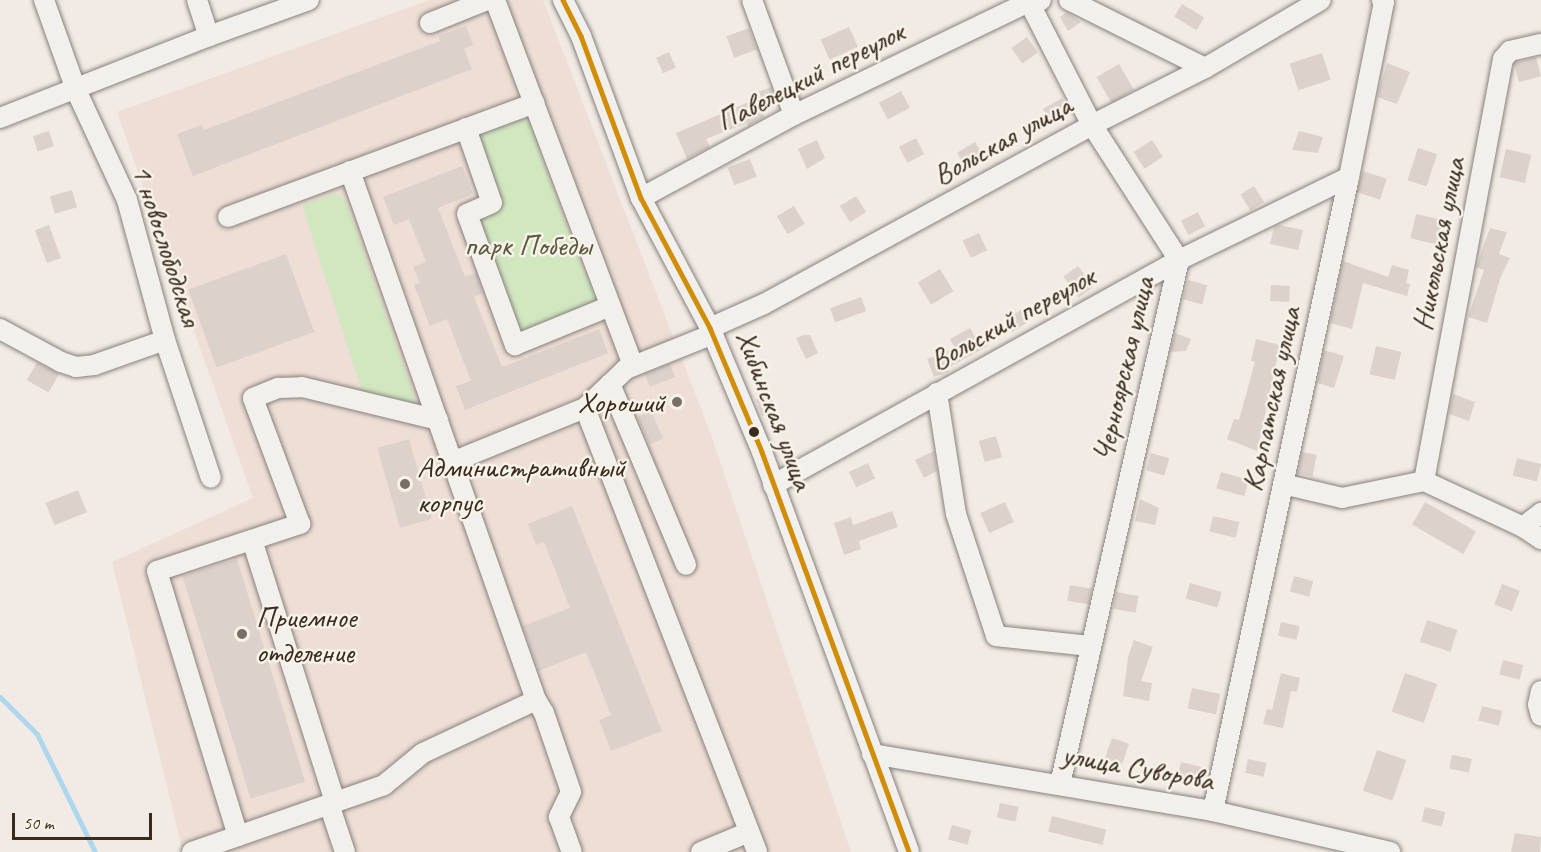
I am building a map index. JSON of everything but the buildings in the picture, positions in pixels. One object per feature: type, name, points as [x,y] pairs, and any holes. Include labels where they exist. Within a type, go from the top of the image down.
[{"type":"street","name":"1 новослободская","points":[[44,0],[76,90],[127,201],[165,340],[212,478]]},
{"type":"street","points":[[197,0],[209,36]]},
{"type":"street","points":[[0,118],[209,36],[309,0]]},
{"type":"street","points":[[430,23],[487,0]]},
{"type":"street","points":[[495,0],[633,366]]},
{"type":"street","name":"Хибинская улица","points":[[563,0],[581,36],[641,198],[712,331],[773,485],[909,852]]},
{"type":"street","points":[[752,0],[794,115]]},
{"type":"street","points":[[1069,0],[1205,68]]},
{"type":"street","name":"Вольская улица","points":[[585,408],[633,366],[712,331],[764,304],[1092,125],[1205,68],[1321,0]]},
{"type":"street","name":"Карпатская улица","points":[[1213,811],[1349,177],[1384,2],[1382,0]]},
{"type":"street","name":"Павелецкий переулок","points":[[641,198],[794,115],[1035,1]]},
{"type":"street","name":"Черноярская улица","points":[[1035,1],[1092,125],[1179,260],[1089,646],[1060,784]]},
{"type":"street","name":"Никольская улица","points":[[1425,481],[1503,59],[1510,51],[1541,44]]},
{"type":"street","points":[[228,216],[534,103]]},
{"type":"street","points":[[466,128],[492,203],[467,214],[516,345],[610,306]]},
{"type":"street","points":[[350,171],[536,700],[544,713],[571,792],[559,818],[572,852]]},
{"type":"street","name":"Вольский переулок","points":[[773,485],[1179,260],[1349,177]]},
{"type":"street","points":[[0,329],[76,368],[94,365],[165,340]]},
{"type":"street","points":[[610,384],[686,565]]},
{"type":"street","points":[[238,836],[157,571],[300,524],[253,398],[278,388],[302,387],[438,420]]},
{"type":"street","points":[[937,393],[956,514],[996,636],[1089,646]]},
{"type":"street","points":[[452,462],[585,408],[757,852]]},
{"type":"street","points":[[1283,484],[1342,498],[1425,481],[1523,527],[1541,539]]},
{"type":"street","points":[[1523,527],[1541,513]]},
{"type":"street","points":[[252,540],[345,852]]},
{"type":"street","points":[[1541,691],[1538,705],[1541,716]]},
{"type":"street","points":[[192,852],[384,785],[423,753],[536,700]]},
{"type":"street","name":"улица Суворова","points":[[872,754],[1213,811],[1390,852]]},
{"type":"street","points":[[701,852],[749,832]]},
{"type":"shaded area","points":[[430,0],[543,0],[710,432],[851,852],[183,852],[112,562],[253,498],[117,112]]},
{"type":"green space","name":"парк Победы","points":[[516,119],[532,122],[540,137],[538,148],[584,273],[592,278],[597,295],[594,304],[532,332],[514,325],[475,229],[482,211],[473,141],[479,133]]},
{"type":"green space","points":[[334,194],[340,195],[346,202],[417,404],[411,411],[363,395],[302,205]]},
{"type":"waterway","points":[[0,697],[37,734],[95,852]]},
{"type":"transit line","points":[[563,0],[581,36],[641,198],[710,328],[762,452],[909,852]]},
{"type":"place","name":"Хороший","points":[[677,402]]},
{"type":"place","name":"Административный корпус","points":[[405,484]]},
{"type":"place","name":"Приемное отделение","points":[[242,634]]}]
